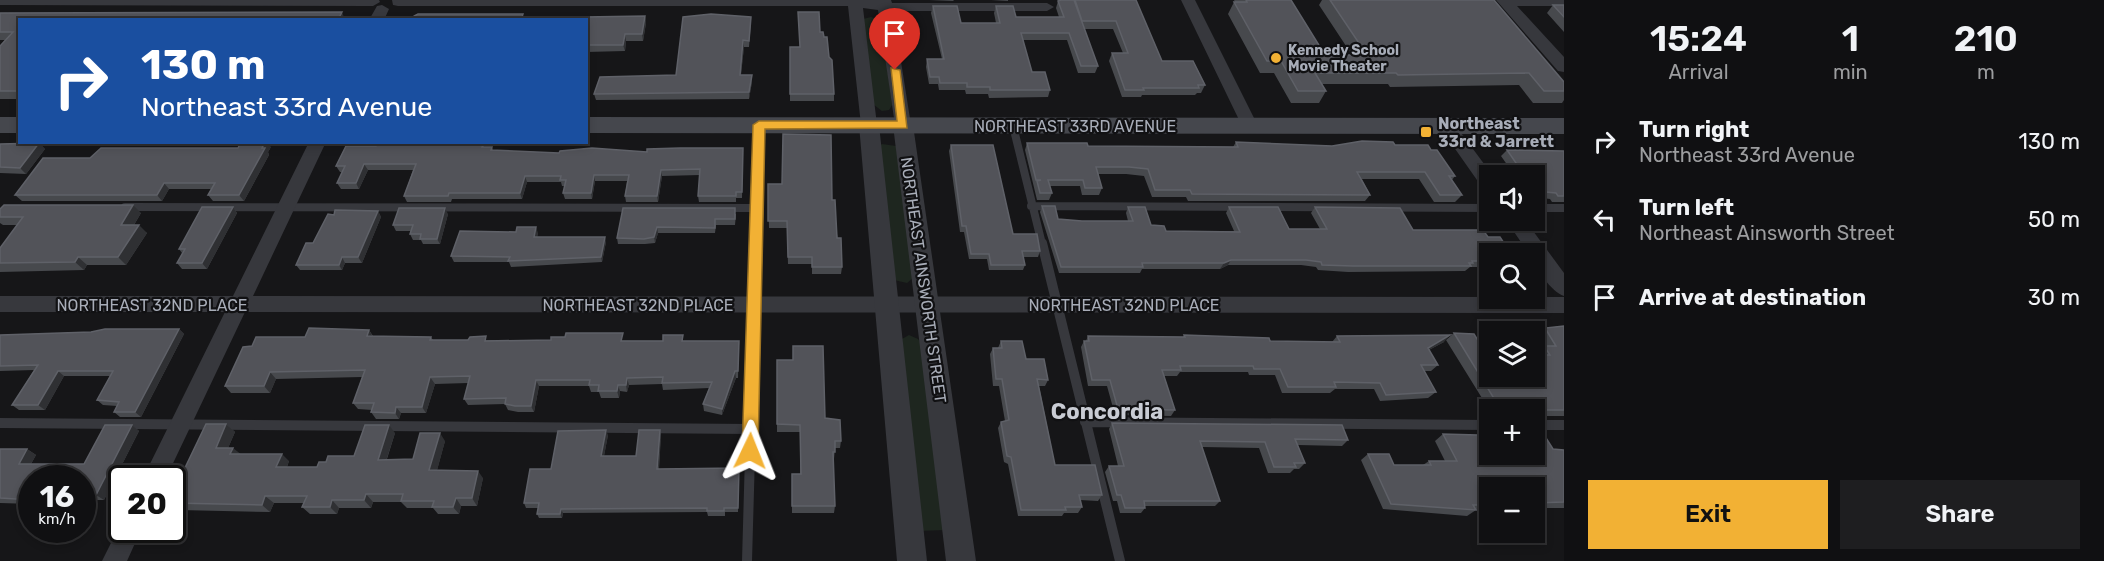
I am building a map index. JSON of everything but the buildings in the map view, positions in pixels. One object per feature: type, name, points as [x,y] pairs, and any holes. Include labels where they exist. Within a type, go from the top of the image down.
[{"type":"main road","points":[[0,124],[18,124]]},
{"type":"main road","name":"NORTHEAST 33RD AVENUE","points":[[588,125],[1564,126]]},
{"type":"street","points":[[1188,0],[1250,126]]},
{"type":"street","points":[[0,1],[377,8],[391,7],[398,1],[855,1],[884,4],[1047,7]]},
{"type":"street","points":[[855,1],[912,561]]},
{"type":"street","points":[[1504,1],[1564,2]]},
{"type":"street","points":[[1504,1],[1564,67]]},
{"type":"street","name":"NORTHEAST AINSWORTH STREET","points":[[884,4],[903,125],[961,561]]},
{"type":"street","points":[[1447,126],[1479,170]]},
{"type":"street","points":[[160,465],[317,144]]},
{"type":"street","points":[[1523,231],[1564,288]]},
{"type":"street","name":"NORTHEAST 32ND PLACE","points":[[0,304],[1564,305]]},
{"type":"street","points":[[114,561],[123,543]]},
{"type":"lane","points":[[747,561],[759,125]]},
{"type":"lane","points":[[1013,126],[1055,305],[1120,561]]},
{"type":"lane","points":[[1031,206],[1479,208]]},
{"type":"lane","points":[[119,207],[756,208]]},
{"type":"lane","points":[[1545,208],[1564,208]]},
{"type":"lane","points":[[0,423],[182,422],[750,429]]},
{"type":"lane","points":[[1085,422],[1479,424]]},
{"type":"lane","points":[[1545,425],[1564,425]]},
{"type":"shaded area","points":[[871,17],[881,20],[892,105],[889,110],[882,111],[873,104],[863,19]]},
{"type":"shaded area","points":[[882,144],[896,146],[914,277],[907,283],[894,280],[879,147]]},
{"type":"shaded area","points":[[909,335],[918,339],[923,346],[946,530],[918,531],[902,339]]},
{"type":"place","name":"Kennedy School Movie Theater","points":[[1276,58]]},
{"type":"place","name":"Northeast 33rd & Jarrett","points":[[1426,132]]},
{"type":"district","name":"Concordia","points":[[1107,411]]},
{"type":"route","points":[[750,451],[759,125],[903,125],[895,70]]}]
